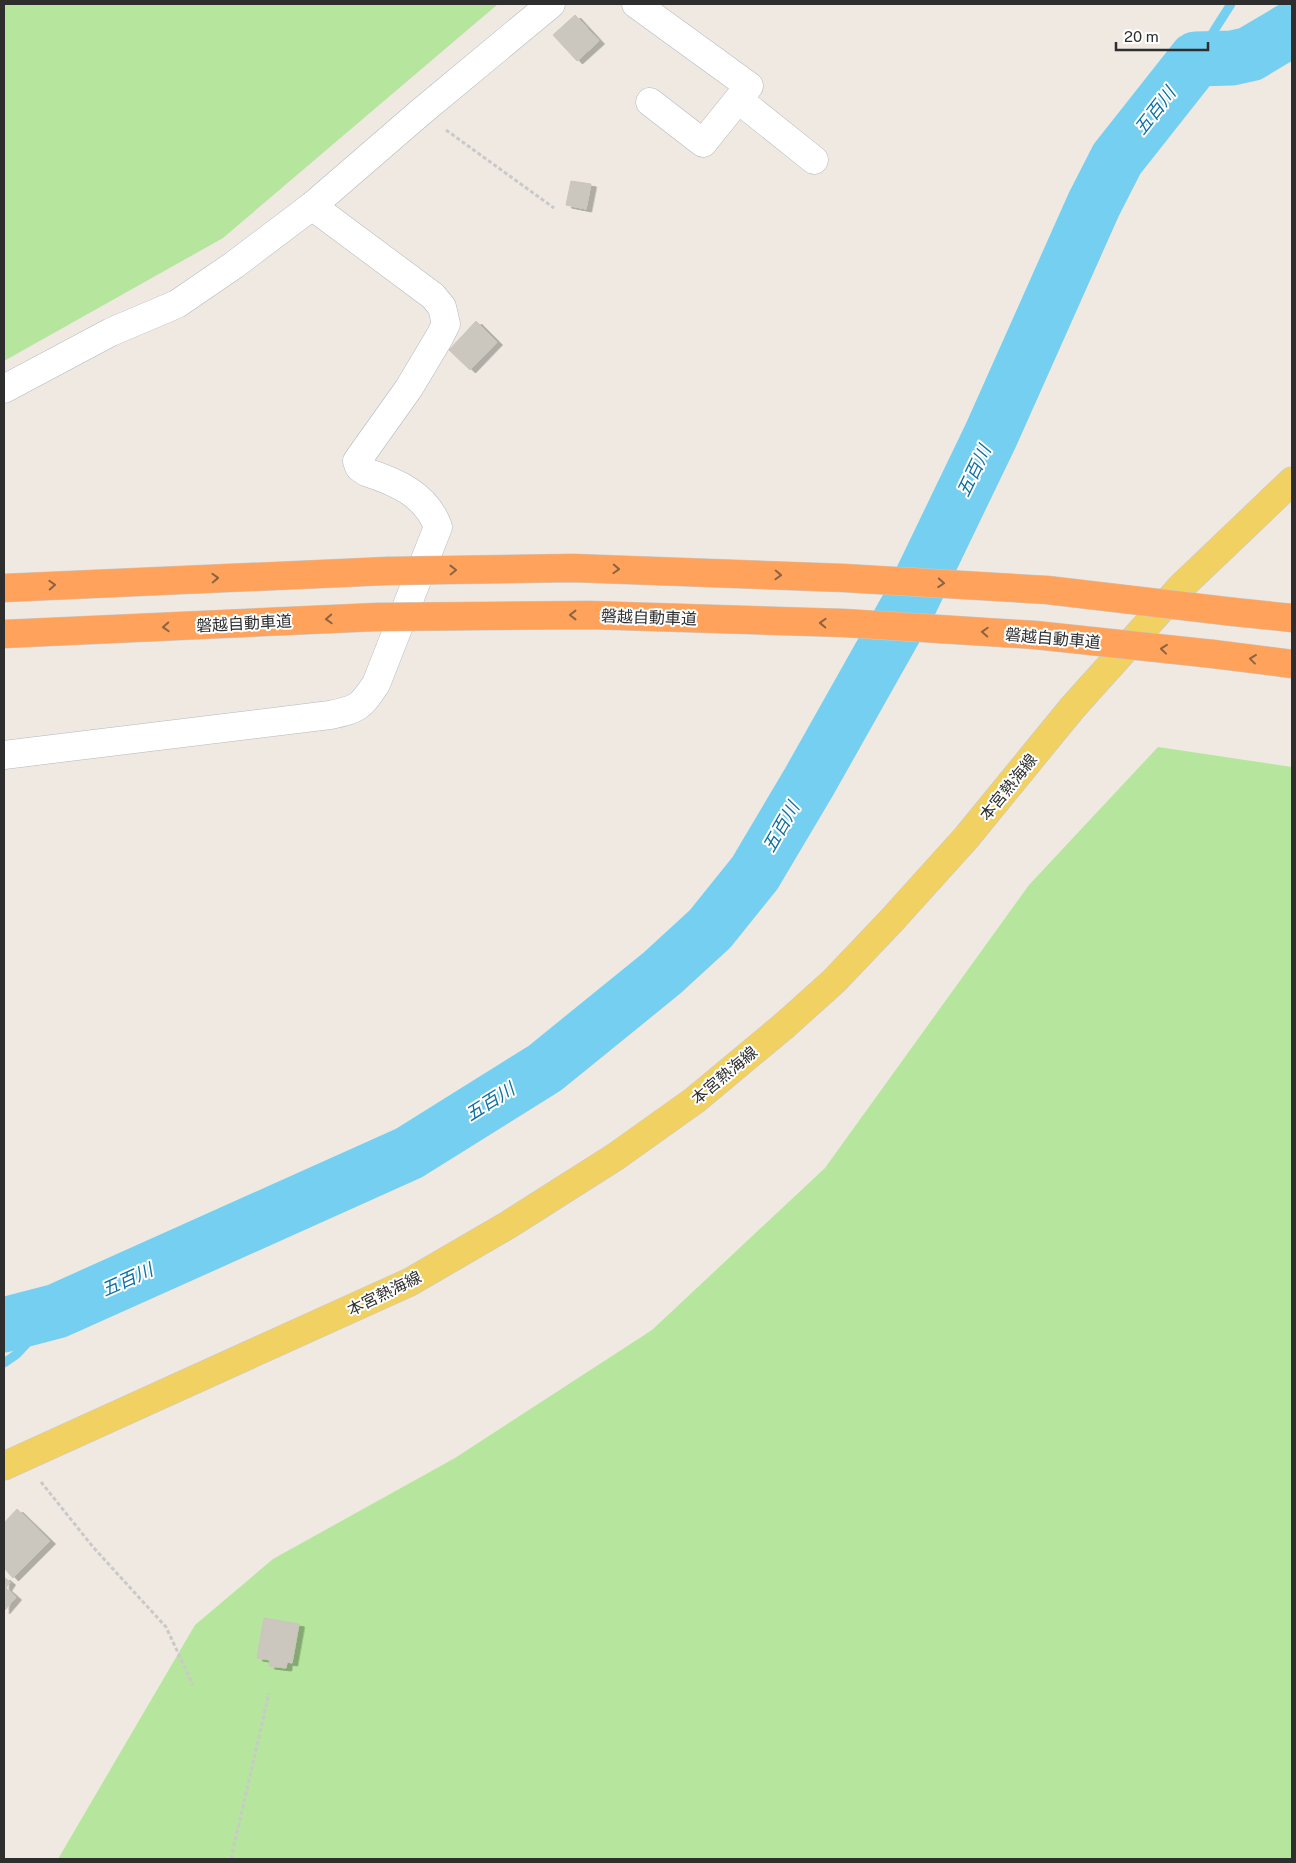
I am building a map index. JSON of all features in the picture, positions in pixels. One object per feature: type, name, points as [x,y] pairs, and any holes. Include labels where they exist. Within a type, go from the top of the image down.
[{"type":"highway","points":[[4,588],[387,571],[573,568],[844,578],[1047,590],[1292,618]]},
{"type":"highway","name":"磐越自動車道","points":[[4,634],[377,617],[589,615],[844,623],[1035,635],[1292,664]]},
{"type":"main road","name":"本宮熱海線","points":[[13,1462],[410,1282],[508,1225],[615,1157],[695,1100],[785,1025],[834,981],[966,838],[1073,707],[1181,587],[1290,487]]},
{"type":"street","points":[[4,389],[111,332],[176,304],[234,265],[312,206],[422,111],[551,4]]},
{"type":"street","points":[[636,4],[749,86],[703,143],[650,102]]},
{"type":"street","points":[[739,100],[814,160]]},
{"type":"street","points":[[4,755],[330,716],[354,710],[366,699],[376,684],[438,526],[428,507],[414,493],[366,472],[357,461],[409,388],[446,324],[442,307],[433,296],[312,206]]},
{"type":"path","points":[[422,111],[554,208]]},
{"type":"path","points":[[13,1462],[166,1627],[193,1685]]},
{"type":"path","points":[[231,1859],[268,1693]]},
{"type":"green space","points":[[4,4],[498,4],[223,238],[4,361]]},
{"type":"green space","points":[[1158,747],[1292,767],[1292,1859],[58,1859],[195,1625],[273,1559],[455,1458],[652,1330],[825,1168],[1029,885]]},
{"type":"building","points":[[575,15],[599,41],[577,61],[553,35]]},
{"type":"building","points":[[571,181],[591,184],[586,209],[566,205]]},
{"type":"building","points":[[476,321],[497,342],[470,370],[449,350]]},
{"type":"building","points":[[17,1509],[50,1541],[13,1578],[4,1568],[4,1523]]},
{"type":"building","points":[[4,1577],[10,1582],[6,1588],[16,1597],[4,1611]]},
{"type":"building","points":[[264,1618],[299,1624],[292,1663],[287,1662],[286,1668],[269,1666],[270,1660],[257,1658]]},
{"type":"waterway","name":"五百川","points":[[1196,59],[1231,4]]},
{"type":"waterway","name":"五百川","points":[[4,1325],[57,1311],[409,1153],[545,1068],[662,973],[710,929],[755,873],[809,782],[911,601],[991,435],[1094,204],[1117,159],[1196,59],[1232,58],[1250,54],[1292,29]]},
{"type":"waterway","points":[[4,1363],[17,1354],[57,1311]]}]
